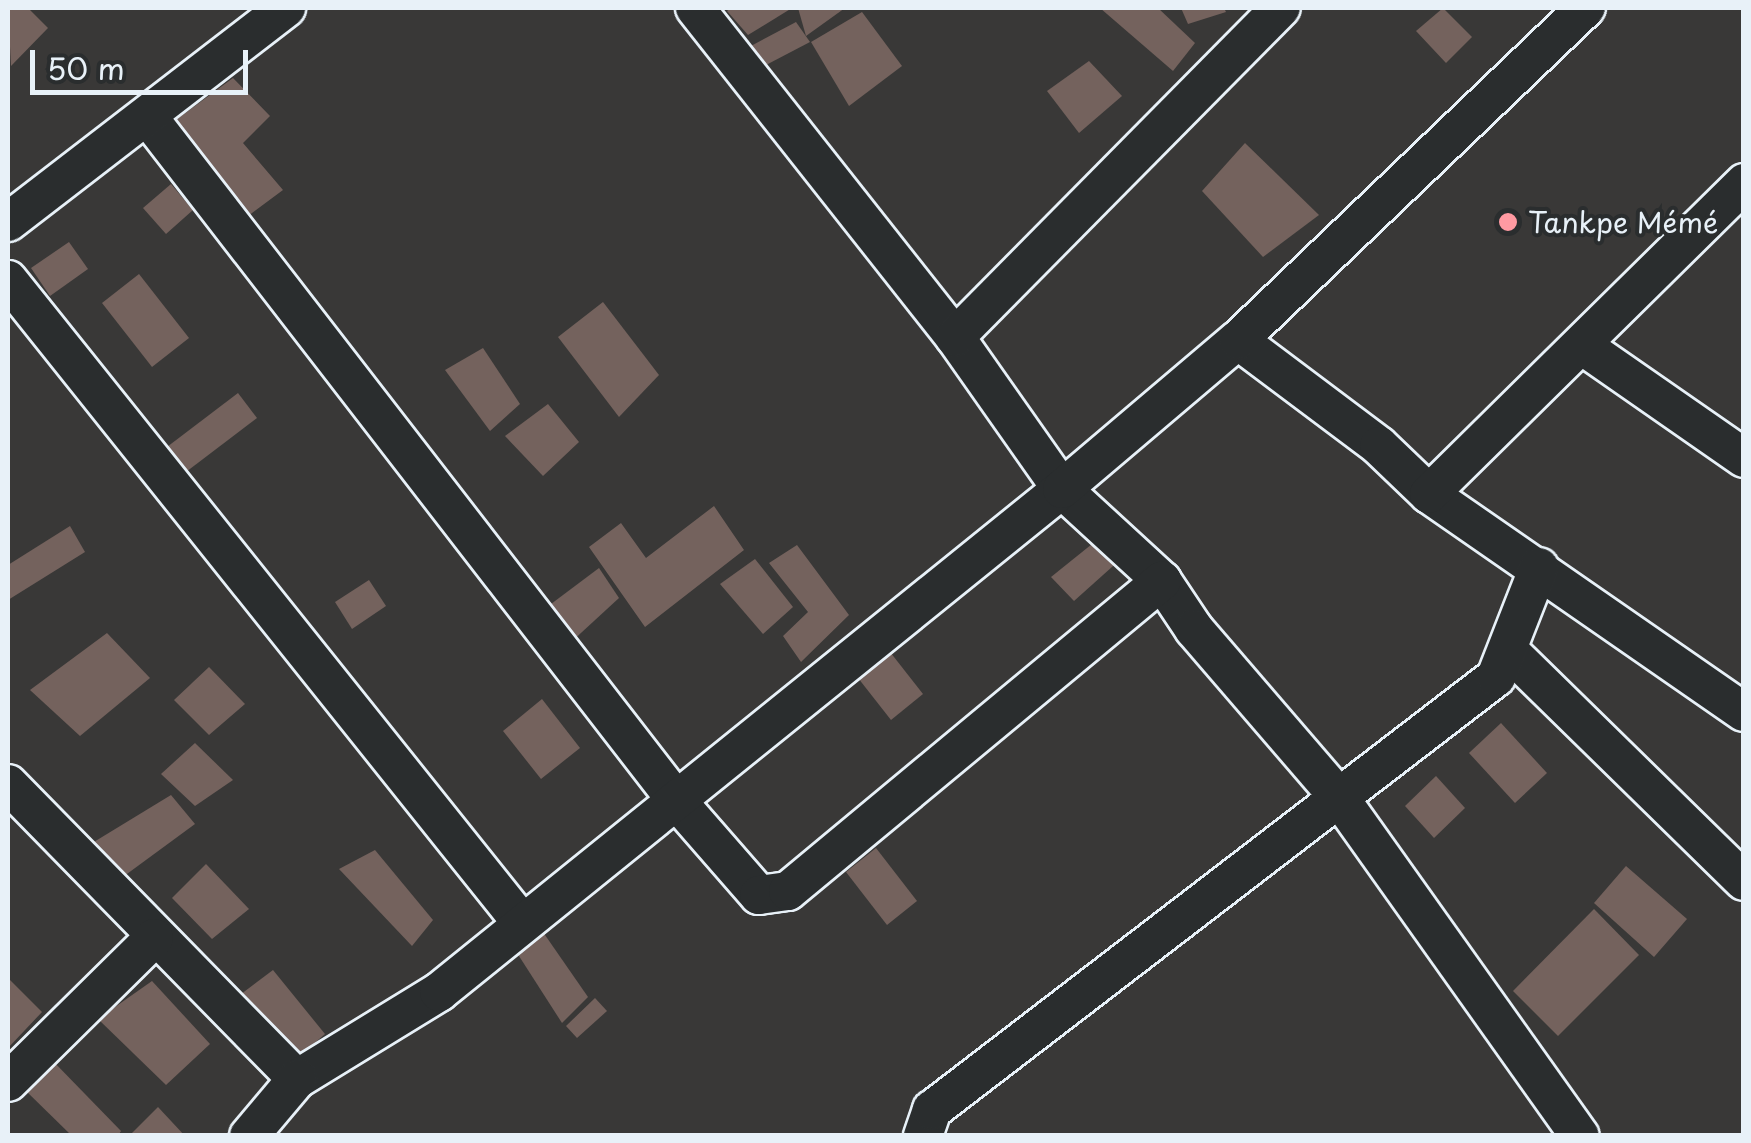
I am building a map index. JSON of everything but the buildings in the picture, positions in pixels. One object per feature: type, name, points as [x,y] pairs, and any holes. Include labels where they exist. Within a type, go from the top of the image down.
[{"type":"street","points":[[8,222],[286,8]]},
{"type":"street","points":[[696,8],[955,337],[1062,489],[1162,581],[1194,630],[1342,800],[1580,1136]]},
{"type":"street","points":[[955,337],[1280,8]]},
{"type":"street","points":[[249,1136],[297,1079],[439,992],[1062,489],[1238,340],[1586,8]]},
{"type":"street","points":[[148,117],[676,800],[759,896],[788,891],[1162,581]]},
{"type":"street","points":[[1429,494],[1744,184]]},
{"type":"street","points":[[8,280],[522,923]]},
{"type":"street","points":[[1238,340],[1380,446],[1429,494],[1539,566],[1744,712]]},
{"type":"street","points":[[1583,346],[1744,458]]},
{"type":"street","points":[[923,1136],[932,1110],[1342,800],[1496,677],[1510,652],[1539,566]]},
{"type":"street","points":[[1510,652],[1744,881]]},
{"type":"street","points":[[8,784],[154,938],[297,1079]]},
{"type":"street","points":[[8,1082],[154,938]]},
{"type":"place","name":"Tankpe Mémé","points":[[1508,222]]}]
